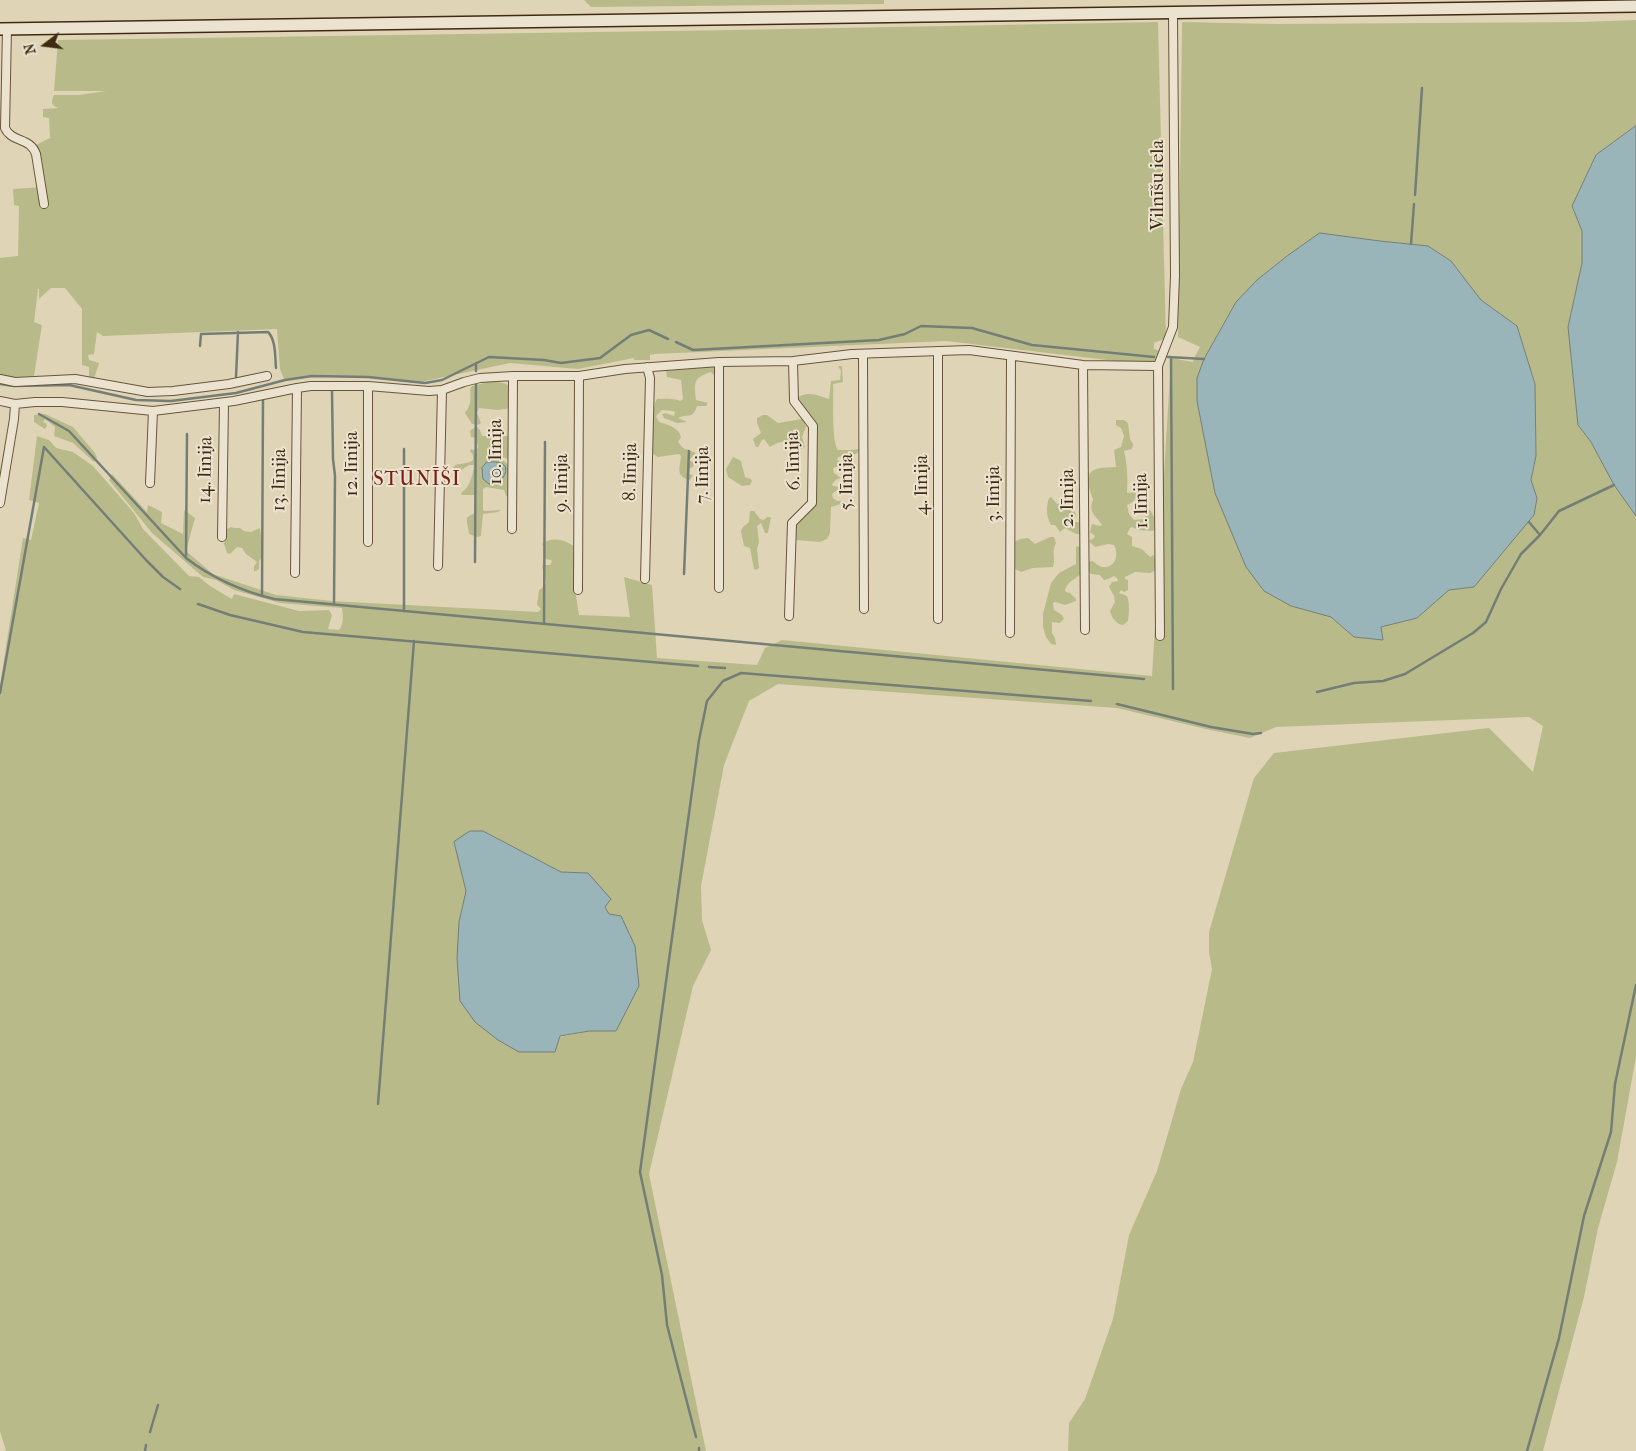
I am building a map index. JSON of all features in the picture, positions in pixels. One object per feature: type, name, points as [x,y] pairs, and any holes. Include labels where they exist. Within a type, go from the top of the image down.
[{"type":"main road","points":[[4,29],[1636,6]]},
{"type":"street","name":"Vilnīšu iela","points":[[1158,366],[1173,327],[1175,276],[1173,13]]},
{"type":"street","points":[[4,29],[6,54],[5,128],[11,136],[29,144],[33,148],[36,154],[44,204]]},
{"type":"street","points":[[0,402],[15,404],[62,402],[153,411],[224,402],[297,388],[327,385],[429,391],[442,390],[480,378],[579,376],[647,367],[719,362],[793,361],[852,354],[969,350],[1083,365],[1158,366]]},
{"type":"street","name":"4. līnija","points":[[938,351],[938,620]]},
{"type":"street","name":"5. līnija","points":[[864,354],[864,610]]},
{"type":"street","name":"3. līnija","points":[[1010,633],[1011,356]]},
{"type":"street","name":"6. līnija","points":[[789,616],[792,523],[812,503],[813,426],[794,401],[793,361]]},
{"type":"street","name":"7. līnija","points":[[719,362],[719,588]]},
{"type":"street","name":"2. līnija","points":[[1083,365],[1085,630]]},
{"type":"street","name":"1. līnija","points":[[1158,366],[1160,636]]},
{"type":"street","name":"8. līnija","points":[[645,578],[650,378],[647,367]]},
{"type":"street","points":[[0,379],[15,382],[75,379],[148,392],[201,388],[254,380],[267,376]]},
{"type":"street","name":"10. līnija","points":[[512,529],[513,376]]},
{"type":"street","name":"9. līnija","points":[[578,590],[579,376]]},
{"type":"street","name":"12. līnija","points":[[368,386],[368,542]]},
{"type":"street","name":"13. līnija","points":[[295,573],[297,388]]},
{"type":"street","points":[[438,566],[442,390]]},
{"type":"street","name":"14. līnija","points":[[222,537],[224,402]]},
{"type":"street","points":[[0,503],[15,404]]},
{"type":"street","points":[[150,484],[153,411]]},
{"type":"green space","points":[[584,0],[884,0],[884,4],[591,7]]},
{"type":"green space","points":[[1636,20],[1636,126],[1596,155],[1572,206],[1582,231],[1582,263],[1568,327],[1578,425],[1591,442],[1614,485],[1636,516],[1636,1057],[1617,1162],[1598,1228],[1584,1297],[1543,1451],[1068,1451],[1069,1423],[1085,1399],[1113,1319],[1129,1235],[1157,1171],[1181,1089],[1193,1062],[1212,969],[1209,952],[1209,932],[1254,778],[1274,753],[1489,728],[1533,772],[1543,726],[1529,717],[1276,727],[1250,738],[1117,708],[778,684],[749,701],[724,765],[701,886],[702,920],[711,950],[693,986],[649,1174],[706,1451],[6,1451],[0,1431],[0,685],[23,538],[31,540],[39,503],[29,500],[37,436],[49,440],[56,448],[73,452],[93,466],[134,513],[143,529],[189,576],[199,577],[232,599],[234,594],[299,611],[329,610],[332,615],[328,629],[339,630],[341,627],[342,608],[280,603],[234,590],[216,580],[203,577],[152,533],[109,480],[112,474],[147,512],[148,505],[162,512],[161,523],[183,534],[184,510],[195,518],[186,551],[213,574],[276,595],[332,601],[538,612],[541,609],[537,605],[539,590],[545,586],[546,582],[542,566],[550,565],[552,562],[545,559],[545,551],[542,544],[550,540],[559,540],[575,547],[576,572],[573,576],[579,615],[630,617],[624,577],[652,585],[657,658],[757,665],[765,648],[782,640],[1152,676],[1171,358],[1193,362],[1200,347],[1178,337],[1182,22],[1277,24]],"holes":[[[1380,241],[1428,246],[1451,261],[1481,300],[1517,326],[1535,384],[1536,456],[1531,480],[1537,498],[1534,514],[1474,587],[1449,590],[1417,618],[1381,627],[1383,640],[1354,637],[1331,617],[1291,606],[1265,591],[1246,567],[1215,493],[1201,420],[1197,378],[1204,359],[1236,302],[1257,280],[1287,256]],[[483,831],[561,872],[588,873],[609,914],[617,1031],[589,1031],[560,1037],[459,922],[466,891],[455,842]]]},
{"type":"green space","points":[[1158,22],[1166,338],[1154,343],[1154,349],[1160,351],[1158,366],[946,341],[655,354],[650,355],[650,360],[634,360],[634,358],[578,369],[510,363],[416,383],[358,376],[311,377],[285,381],[280,369],[277,329],[103,336],[97,332],[94,354],[88,355],[89,360],[99,363],[94,379],[89,377],[89,367],[82,365],[82,309],[65,288],[51,288],[39,299],[38,289],[34,322],[42,325],[34,376],[17,378],[0,376],[0,258],[18,256],[19,206],[14,205],[13,189],[43,187],[36,145],[50,138],[49,118],[43,117],[43,109],[59,108],[52,104],[54,95],[79,95],[106,91],[54,91],[58,40]]},
{"type":"green space","points":[[711,365],[715,367],[717,379],[711,372],[701,376],[695,385],[696,400],[708,403],[706,406],[697,406],[692,415],[678,418],[687,422],[677,423],[664,418],[662,414],[666,413],[674,416],[675,412],[673,411],[662,410],[656,416],[659,422],[678,431],[681,437],[678,442],[683,448],[696,453],[689,460],[694,463],[693,467],[690,468],[689,474],[693,475],[690,480],[685,479],[680,474],[681,456],[679,454],[658,457],[653,454],[652,434],[655,403],[657,399],[680,401],[683,399],[681,380],[667,377],[666,370],[689,369]]},
{"type":"green space","points":[[838,366],[842,366],[843,382],[833,384],[834,437],[836,445],[838,450],[860,450],[856,454],[838,457],[837,459],[842,465],[833,468],[834,473],[841,478],[832,484],[833,486],[841,487],[832,494],[833,498],[844,503],[831,507],[830,533],[827,539],[820,542],[796,540],[795,529],[797,524],[813,504],[813,423],[797,398],[809,394],[829,399],[831,381],[840,380],[841,371]]},
{"type":"green space","points":[[489,382],[507,384],[511,395],[511,408],[498,410],[479,408],[477,413],[481,423],[478,425],[472,424],[465,413],[470,402],[470,389],[472,386]]},
{"type":"green space","points":[[45,414],[73,427],[95,453],[97,458],[94,462],[73,443],[54,436],[55,427],[45,419],[43,422],[47,426],[45,429],[34,422],[34,415]]},
{"type":"green space","points":[[767,415],[778,423],[802,419],[806,427],[802,437],[805,447],[801,449],[793,444],[783,442],[770,447],[764,439],[756,447],[753,439],[761,433],[757,418]]},
{"type":"green space","points":[[1116,420],[1124,420],[1128,423],[1130,439],[1133,444],[1132,449],[1124,451],[1127,471],[1127,493],[1134,492],[1137,495],[1134,501],[1127,505],[1129,514],[1134,520],[1144,519],[1146,512],[1150,510],[1154,517],[1153,531],[1138,530],[1132,527],[1127,534],[1132,537],[1132,546],[1142,549],[1150,557],[1153,555],[1155,557],[1156,570],[1150,573],[1135,572],[1125,577],[1128,580],[1128,590],[1124,592],[1121,590],[1119,593],[1127,596],[1129,612],[1128,621],[1123,625],[1115,620],[1110,611],[1115,602],[1109,587],[1112,582],[1118,581],[1117,578],[1114,576],[1104,580],[1100,575],[1091,574],[1088,562],[1092,561],[1102,567],[1107,567],[1114,563],[1116,556],[1114,545],[1108,544],[1095,547],[1089,541],[1095,536],[1090,532],[1092,524],[1102,525],[1093,514],[1091,508],[1093,499],[1088,480],[1089,475],[1095,469],[1116,467],[1114,450],[1121,447],[1124,436],[1121,428],[1116,425]]},
{"type":"green space","points":[[477,427],[482,436],[508,436],[509,459],[501,457],[500,459],[508,465],[511,477],[508,496],[506,496],[504,490],[486,487],[483,489],[484,511],[501,510],[483,514],[481,536],[478,537],[469,534],[467,522],[467,518],[476,512],[475,495],[462,495],[461,493],[467,488],[474,465],[469,465],[457,473],[454,472],[453,467],[457,464],[473,460],[473,455],[470,451],[471,449],[476,451],[478,447],[476,438],[471,437],[470,431]]},
{"type":"green space","points":[[733,457],[741,461],[745,477],[752,481],[750,485],[742,486],[728,477],[726,469]]},
{"type":"green space","points":[[1051,497],[1057,504],[1068,503],[1072,505],[1076,515],[1074,519],[1067,520],[1067,522],[1079,522],[1081,525],[1080,534],[1065,528],[1060,532],[1055,525],[1051,525],[1047,515],[1047,508],[1049,498]]},
{"type":"green space","points":[[750,511],[754,511],[760,519],[764,520],[767,517],[771,517],[768,533],[765,533],[761,523],[757,526],[759,568],[756,570],[754,569],[750,548],[744,546],[741,531],[749,522]]},
{"type":"green space","points":[[231,527],[251,532],[260,528],[263,555],[259,561],[259,569],[256,571],[254,571],[254,566],[257,562],[246,554],[242,548],[237,547],[230,554],[227,553],[224,544],[225,530]]},
{"type":"green space","points":[[1054,537],[1056,543],[1053,567],[1033,568],[1021,572],[1015,569],[1014,542],[1028,538],[1035,544]]},
{"type":"green space","points":[[1078,546],[1081,549],[1083,572],[1070,582],[1065,590],[1076,601],[1065,605],[1053,603],[1054,610],[1062,615],[1064,619],[1060,623],[1052,622],[1052,633],[1056,645],[1051,644],[1046,637],[1043,627],[1043,614],[1051,583],[1059,573],[1076,564],[1076,547]]},
{"type":"water","points":[[1636,126],[1636,516],[1614,485],[1591,442],[1578,425],[1568,327],[1582,263],[1582,231],[1572,206],[1596,155]]},
{"type":"water","points":[[1320,233],[1428,246],[1451,261],[1481,300],[1517,326],[1535,384],[1536,456],[1531,480],[1537,498],[1534,515],[1474,587],[1449,590],[1417,618],[1381,627],[1383,640],[1354,637],[1331,617],[1291,606],[1264,591],[1246,567],[1215,493],[1197,401],[1197,378],[1204,359],[1236,302],[1257,280]]},
{"type":"water","points":[[487,462],[496,462],[504,465],[506,469],[505,474],[498,483],[489,484],[483,479],[482,468]]},
{"type":"water","points":[[470,831],[483,831],[561,872],[588,873],[611,899],[605,907],[609,914],[621,916],[635,946],[639,986],[616,1031],[589,1031],[560,1036],[555,1052],[519,1052],[498,1040],[475,1022],[460,1001],[457,958],[459,922],[466,891],[454,842]]},
{"type":"waterway","points":[[1415,195],[1422,88]]},
{"type":"waterway","points":[[1411,244],[1414,204]]},
{"type":"waterway","points":[[676,342],[693,350],[879,340],[905,334],[921,326],[972,328],[1032,345],[1154,357]]},
{"type":"waterway","points":[[0,384],[14,386],[69,385],[136,400],[171,401],[236,393],[285,380],[312,376],[368,377],[425,383],[442,380],[489,357],[544,360],[561,363],[600,358],[631,335],[649,330],[668,339]]},
{"type":"waterway","points":[[236,377],[238,332]]},
{"type":"waterway","points":[[200,346],[201,334],[268,332],[274,344],[276,368]]},
{"type":"waterway","points":[[1168,357],[1204,359]]},
{"type":"waterway","points":[[1171,358],[1173,689]]},
{"type":"waterway","points":[[476,363],[476,371]]},
{"type":"waterway","points":[[475,562],[476,383]]},
{"type":"waterway","points":[[332,390],[335,476],[334,604]]},
{"type":"waterway","points":[[262,596],[263,400]]},
{"type":"waterway","points":[[39,414],[69,431],[186,558],[206,572],[227,583],[274,599],[1144,679]]},
{"type":"waterway","points":[[186,557],[187,434]]},
{"type":"waterway","points":[[544,623],[545,442]]},
{"type":"waterway","points":[[44,447],[146,560],[163,577],[180,589]]},
{"type":"waterway","points":[[0,693],[44,447]]},
{"type":"waterway","points":[[404,449],[404,610]]},
{"type":"waterway","points":[[684,574],[689,451]]},
{"type":"waterway","points":[[1529,522],[1540,535],[1559,511],[1614,485]]},
{"type":"waterway","points":[[1317,692],[1354,683],[1383,681],[1405,674],[1473,633],[1486,622],[1501,589],[1521,554],[1540,535]]},
{"type":"waterway","points":[[198,604],[230,615],[303,632],[698,666]]},
{"type":"waterway","points":[[378,1104],[414,641]]},
{"type":"waterway","points":[[709,667],[725,668]]},
{"type":"waterway","points":[[696,1437],[667,1325],[662,1275],[640,1172],[699,740],[707,701],[723,681],[741,673],[1091,701]]},
{"type":"waterway","points":[[1117,704],[1211,727],[1253,734],[1261,733]]},
{"type":"waterway","points":[[1527,1451],[1559,1338],[1584,1216],[1611,1132],[1615,1084],[1636,985]]},
{"type":"waterway","points":[[150,1432],[158,1405]]},
{"type":"waterway","points":[[145,1451],[146,1445]]},
{"type":"district","name":"STŪNĪŠI","points":[[417,480]]}]
